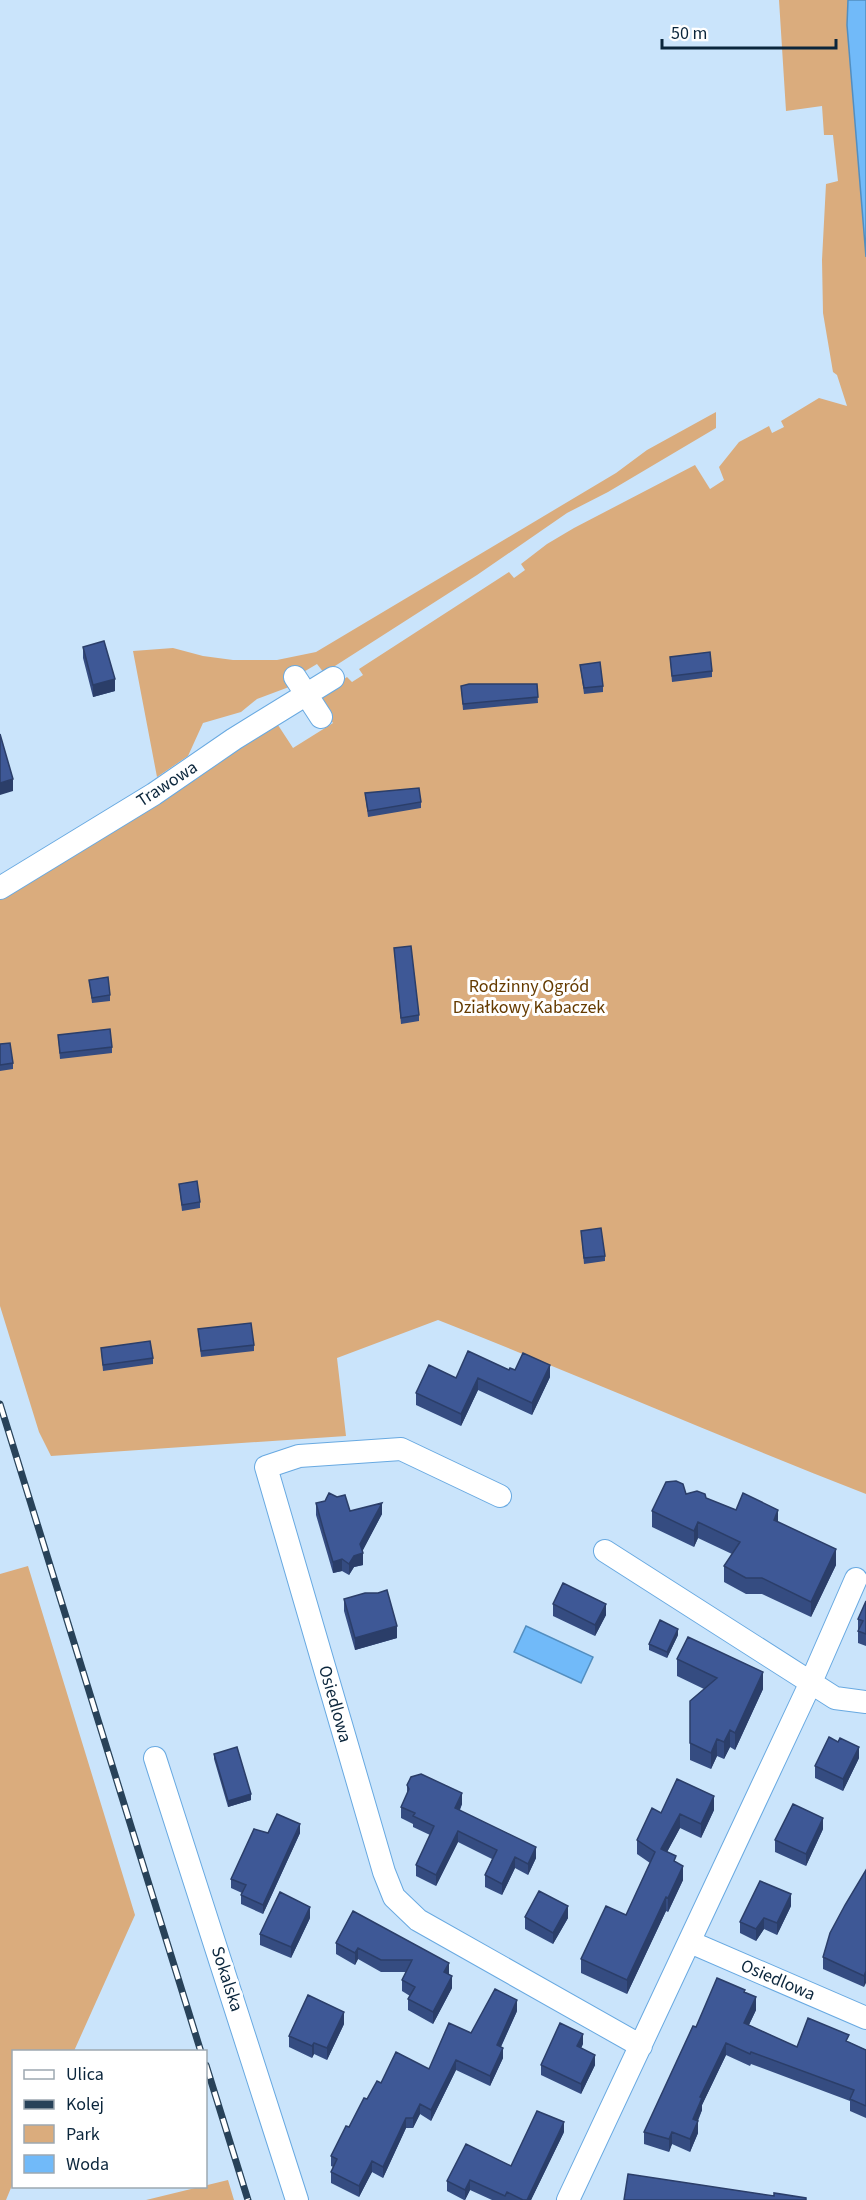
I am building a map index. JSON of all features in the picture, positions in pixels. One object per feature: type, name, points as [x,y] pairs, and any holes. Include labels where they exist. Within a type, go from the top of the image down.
[{"type":"street","name":"Trawowa","points":[[0,888],[154,794],[234,739],[301,686],[333,678]]},
{"type":"street","points":[[301,686],[321,717]]},
{"type":"street","name":"Osiedlowa","points":[[500,1496],[401,1449],[299,1456],[266,1467],[393,1897],[418,1920],[641,2046]]},
{"type":"street","points":[[605,1551],[835,1698],[866,1702]]},
{"type":"street","points":[[568,2200],[811,1682],[856,1579]]},
{"type":"street","name":"Sokalska","points":[[155,1758],[297,2200]]},
{"type":"street","name":"Osiedlowa","points":[[690,1942],[866,2019]]},
{"type":"green space","name":"Rodzinny Ogród Działkowy Kabaczek","points":[[779,0],[848,0],[847,25],[866,257],[866,1494],[438,1320],[337,1358],[346,1436],[51,1456],[39,1432],[0,1306],[0,898],[276,722],[293,748],[333,723],[319,702],[319,697],[347,677],[352,682],[363,675],[359,669],[509,572],[514,578],[525,570],[521,564],[547,544],[574,528],[695,465],[710,489],[724,480],[719,467],[739,442],[769,426],[772,433],[784,427],[781,421],[819,398],[847,406],[837,375],[833,372],[823,313],[822,260],[826,184],[838,181],[833,135],[824,135],[822,106],[786,111]]},
{"type":"green space","points":[[716,412],[716,428],[608,492],[567,513],[477,575],[324,673],[317,664],[290,680],[289,687],[257,699],[241,712],[203,723],[188,756],[157,777],[133,651],[173,648],[203,656],[233,660],[277,660],[316,652],[616,473],[647,450]]},
{"type":"green space","points":[[28,1566],[135,1915],[74,2050],[12,2050],[12,2185],[6,2200],[0,2200],[0,1574]]},
{"type":"green space","points":[[228,2180],[234,2200],[146,2200],[195,2188],[207,2188],[207,2185]]},
{"type":"water","points":[[848,0],[866,0],[866,257],[847,25]]},
{"type":"water","points":[[526,1626],[593,1657],[581,1683],[514,1652]]},
{"type":"building","points":[[104,641],[115,679],[93,685],[83,647]]},
{"type":"building","points":[[710,652],[712,671],[672,676],[670,657]]},
{"type":"building","points":[[600,662],[603,686],[584,688],[580,665]]},
{"type":"building","points":[[537,684],[538,697],[463,704],[461,686]]},
{"type":"building","points":[[0,734],[13,779],[0,783]]},
{"type":"building","points":[[419,788],[421,802],[368,811],[365,793]]},
{"type":"building","points":[[411,946],[419,1015],[401,1018],[394,948]]},
{"type":"building","points":[[108,977],[110,995],[92,998],[89,980]]},
{"type":"building","points":[[110,1029],[112,1047],[60,1053],[58,1035]]},
{"type":"building","points":[[10,1043],[13,1063],[0,1065],[0,1044]]},
{"type":"building","points":[[197,1181],[200,1202],[182,1205],[179,1184]]},
{"type":"building","points":[[601,1228],[605,1256],[584,1258],[581,1231]]},
{"type":"building","points":[[251,1323],[254,1345],[201,1351],[198,1329]]},
{"type":"building","points":[[150,1341],[153,1358],[103,1365],[101,1348]]},
{"type":"building","points":[[468,1351],[509,1370],[510,1368],[515,1370],[523,1353],[550,1365],[532,1403],[478,1378],[461,1414],[416,1393],[429,1365],[456,1378]]},
{"type":"building","points":[[676,1481],[683,1484],[686,1494],[697,1491],[705,1494],[706,1498],[736,1510],[743,1493],[778,1510],[774,1520],[836,1549],[811,1602],[762,1578],[746,1578],[724,1566],[740,1542],[698,1522],[694,1531],[652,1511],[666,1482]]},
{"type":"building","points":[[329,1493],[337,1497],[345,1495],[350,1511],[382,1503],[360,1544],[363,1553],[354,1556],[349,1564],[342,1559],[333,1562],[324,1532],[316,1503],[325,1501]]},
{"type":"building","points":[[563,1583],[606,1604],[595,1625],[553,1604]]},
{"type":"building","points":[[387,1590],[397,1626],[355,1638],[344,1599]]},
{"type":"building","points":[[866,1601],[866,1634],[858,1631],[863,1621],[858,1619]]},
{"type":"building","points":[[660,1620],[678,1629],[667,1652],[649,1644]]},
{"type":"building","points":[[688,1637],[763,1672],[735,1733],[730,1730],[724,1742],[717,1739],[711,1753],[690,1743],[690,1701],[717,1678],[677,1659]]},
{"type":"building","points":[[829,1737],[838,1742],[840,1738],[859,1747],[843,1779],[815,1766]]},
{"type":"building","points":[[237,1747],[251,1794],[228,1801],[214,1754]]},
{"type":"building","points":[[421,1774],[462,1793],[455,1808],[536,1847],[528,1864],[515,1857],[502,1884],[485,1875],[497,1850],[458,1831],[436,1875],[416,1865],[434,1826],[413,1816],[415,1813],[401,1807],[409,1789],[407,1785],[411,1777]]},
{"type":"building","points":[[677,1779],[714,1796],[701,1824],[680,1814],[661,1849],[676,1856],[674,1861],[683,1866],[627,1980],[581,1959],[606,1906],[626,1915],[655,1852],[637,1840],[652,1808],[661,1813]]},
{"type":"building","points":[[793,1804],[823,1818],[806,1854],[775,1840]]},
{"type":"building","points":[[277,1814],[300,1824],[263,1905],[241,1895],[246,1885],[231,1879],[254,1829],[268,1833]]},
{"type":"building","points":[[866,1870],[866,1971],[864,1976],[823,1957],[830,1933]]},
{"type":"building","points":[[760,1881],[791,1894],[777,1923],[764,1918],[756,1929],[740,1922]]},
{"type":"building","points":[[539,1891],[568,1906],[553,1933],[525,1917]]},
{"type":"building","points":[[280,1892],[310,1907],[291,1947],[260,1934]]},
{"type":"building","points":[[353,1911],[449,1963],[444,1972],[452,1976],[433,2012],[408,1999],[415,1987],[402,1980],[412,1960],[381,1960],[358,1948],[355,1953],[336,1943]]},
{"type":"building","points":[[717,1978],[756,1997],[744,2023],[797,2047],[808,2018],[849,2035],[846,2041],[866,2050],[866,2106],[850,2099],[854,2090],[751,2052],[750,2054],[726,2043],[700,2097],[702,2098],[693,2119],[698,2121],[690,2139],[672,2132],[669,2139],[644,2132],[693,2026],[696,2027]]},
{"type":"building","points":[[495,1989],[517,2000],[497,2045],[503,2048],[490,2076],[456,2060],[431,2110],[420,2104],[413,2118],[406,2118],[383,2167],[372,2161],[359,2186],[331,2172],[337,2159],[331,2156],[346,2126],[349,2127],[364,2098],[367,2099],[377,2081],[381,2083],[396,2052],[429,2069],[449,2023],[471,2033]]},
{"type":"building","points":[[308,1995],[344,2012],[327,2048],[314,2043],[312,2046],[289,2036]]},
{"type":"building","points":[[560,2023],[583,2034],[577,2046],[595,2055],[581,2084],[541,2065]]},
{"type":"building","points":[[537,2111],[564,2122],[527,2200],[507,2192],[505,2196],[470,2180],[465,2190],[447,2181],[466,2144],[511,2166]]},
{"type":"building","points":[[628,2174],[774,2196],[774,2193],[806,2198],[806,2200],[624,2200]]},
{"type":"railway","points":[[0,1404],[200,2050]]},
{"type":"railway","points":[[207,2068],[248,2200]]}]
